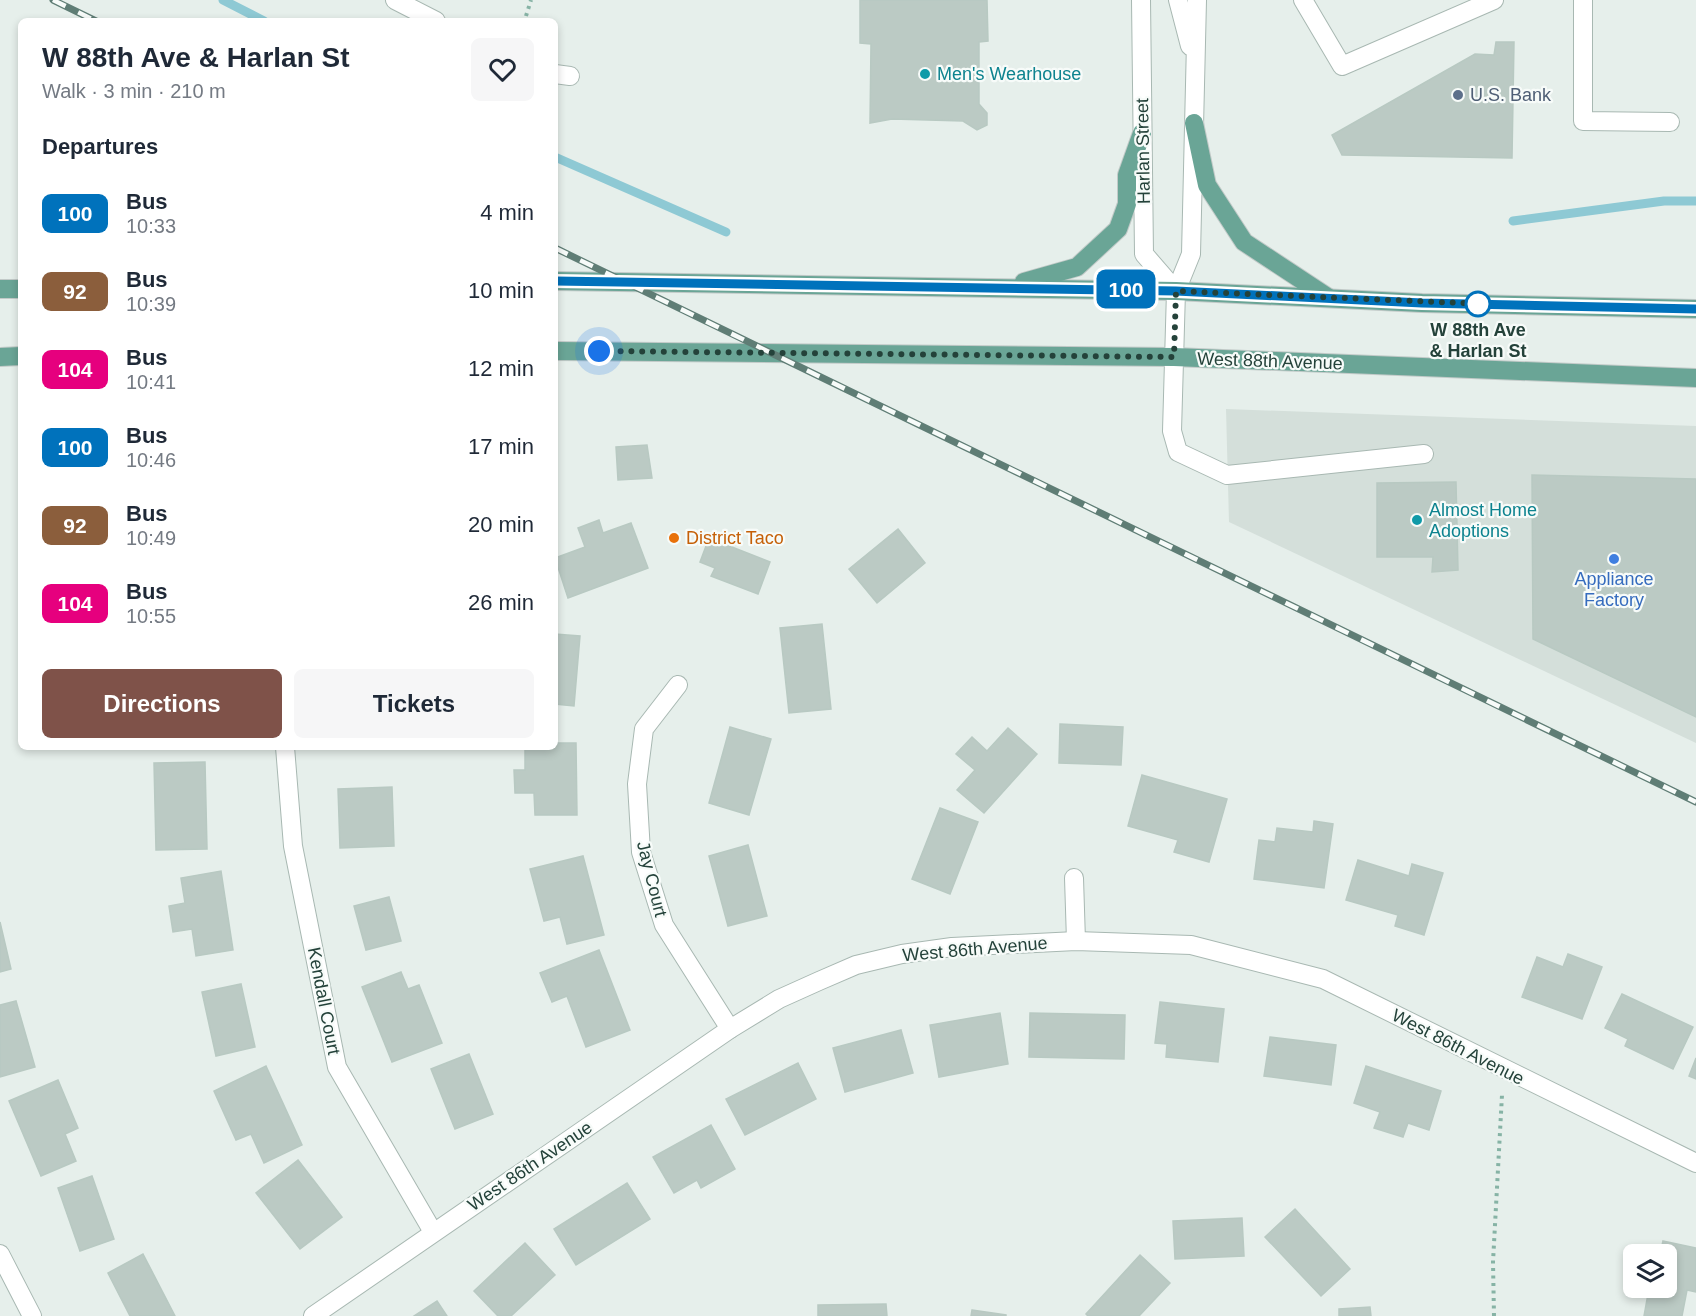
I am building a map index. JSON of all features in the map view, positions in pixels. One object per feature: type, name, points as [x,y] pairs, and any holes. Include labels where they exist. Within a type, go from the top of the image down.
[{"type":"main road","points":[[1194,123],[1207,185],[1244,242],[1331,299]]},
{"type":"main road","points":[[1007,288],[1077,267],[1118,229],[1127,204],[1127,175],[1142,133]]},
{"type":"main road","points":[[558,280],[1176,291],[1331,299],[1696,309]]},
{"type":"main road","points":[[0,289],[18,289]]},
{"type":"main road","name":"West 88th Avenue","points":[[558,351],[1174,357],[1696,378]]},
{"type":"main road","points":[[0,357],[18,356]]},
{"type":"street","points":[[395,0],[430,18]]},
{"type":"street","name":"Harlan Street","points":[[1141,0],[1144,254],[1176,291]]},
{"type":"street","points":[[1178,0],[1195,68]]},
{"type":"street","points":[[1197,0],[1191,254],[1176,291],[1172,431],[1178,452],[1227,475],[1424,454]]},
{"type":"street","points":[[1303,0],[1342,66],[1494,0]]},
{"type":"street","points":[[1583,0],[1583,121],[1670,122]]},
{"type":"street","name":"Jay Court","points":[[678,685],[644,729],[637,784],[641,852],[664,925],[730,1029]]},
{"type":"street","name":"Kendall Court","points":[[285,750],[292,846],[337,1068],[433,1232]]},
{"type":"street","points":[[1074,878],[1076,941]]},
{"type":"street","name":"West 86th Avenue","points":[[313,1316],[730,1029],[779,999],[856,965],[952,947],[1076,941],[1191,945],[1323,979],[1503,1070],[1696,1163]]},
{"type":"street","points":[[0,1254],[32,1316]]},
{"type":"path","points":[[526,16],[531,0]]},
{"type":"path","points":[[1494,1316],[1493,1262],[1503,1070]]},
{"type":"shaded area","points":[[1226,409],[1696,426],[1696,743],[1229,522]]},
{"type":"building","name":"Men's Wearhouse","points":[[860,0],[987,0],[988,41],[979,42],[979,104],[987,113],[987,125],[977,130],[963,121],[892,119],[870,123],[871,44],[860,43]]},
{"type":"building","name":"U.S. Bank","points":[[1496,42],[1514,42],[1512,158],[1342,155],[1332,135],[1475,54],[1494,55]]},
{"type":"building","points":[[647,445],[652,478],[618,480],[616,447]]},
{"type":"building","name":"Appliance Factory","points":[[1532,475],[1696,479],[1696,717],[1533,639]]},
{"type":"building","name":"Almost Home Adoptions","points":[[1456,482],[1458,570],[1432,572],[1433,557],[1377,557],[1377,483]]},
{"type":"building","points":[[599,520],[603,533],[631,523],[648,568],[568,598],[558,567],[558,557],[585,547],[578,528]]},
{"type":"building","points":[[898,529],[925,563],[877,603],[849,569]]},
{"type":"building","points":[[709,538],[770,562],[758,594],[711,576],[715,568],[700,562]]},
{"type":"building","points":[[822,624],[831,709],[789,713],[780,628]]},
{"type":"building","points":[[558,634],[580,636],[574,706],[558,704]]},
{"type":"building","points":[[1060,724],[1123,727],[1121,765],[1059,763]]},
{"type":"building","points":[[730,727],[771,739],[749,815],[709,803]]},
{"type":"building","points":[[1008,728],[1037,754],[984,813],[957,790],[975,770],[956,754],[972,737],[987,751]]},
{"type":"building","points":[[558,743],[576,743],[577,815],[535,815],[534,793],[515,793],[514,770],[525,770],[525,750],[558,750]]},
{"type":"building","points":[[205,762],[207,849],[156,850],[154,763]]},
{"type":"building","points":[[1142,775],[1227,799],[1209,862],[1174,852],[1178,840],[1128,826]]},
{"type":"building","points":[[392,787],[394,846],[340,848],[338,789]]},
{"type":"building","points":[[940,808],[978,822],[950,894],[912,879]]},
{"type":"building","points":[[1314,821],[1333,824],[1324,888],[1254,879],[1259,840],[1275,842],[1277,828],[1313,832]]},
{"type":"building","points":[[748,845],[767,916],[728,926],[709,856]]},
{"type":"building","points":[[583,856],[604,935],[567,944],[560,917],[544,921],[530,869]]},
{"type":"building","points":[[1358,860],[1409,876],[1412,864],[1443,873],[1424,935],[1395,926],[1398,915],[1346,900]]},
{"type":"building","points":[[221,871],[233,950],[196,956],[192,929],[173,932],[169,906],[185,903],[181,878]]},
{"type":"building","points":[[389,897],[401,941],[366,950],[354,906]]},
{"type":"building","points":[[0,922],[11,969],[0,972]]},
{"type":"building","points":[[599,950],[630,1030],[586,1047],[567,996],[552,1002],[540,973]]},
{"type":"building","points":[[1568,954],[1602,967],[1582,1019],[1522,997],[1537,957],[1563,967]]},
{"type":"building","points":[[401,972],[408,989],[419,985],[442,1043],[392,1062],[362,987]]},
{"type":"building","points":[[241,984],[255,1047],[216,1056],[202,992]]},
{"type":"building","points":[[1622,994],[1693,1027],[1673,1069],[1625,1046],[1628,1039],[1605,1028]]},
{"type":"building","points":[[16,1001],[35,1067],[0,1077],[0,1005]]},
{"type":"building","points":[[1160,1002],[1224,1009],[1218,1062],[1166,1057],[1167,1044],[1155,1043]]},
{"type":"building","points":[[1000,1013],[1008,1064],[939,1077],[930,1025]]},
{"type":"building","points":[[1030,1013],[1125,1015],[1124,1059],[1029,1057]]},
{"type":"building","points":[[901,1030],[913,1073],[845,1092],[833,1048]]},
{"type":"building","points":[[1270,1037],[1336,1045],[1331,1085],[1264,1076]]},
{"type":"building","points":[[469,1054],[493,1114],[455,1129],[431,1069]]},
{"type":"building","points":[[1696,1058],[1696,1079],[1689,1076]]},
{"type":"building","points":[[798,1063],[816,1099],[745,1135],[726,1099]]},
{"type":"building","points":[[266,1066],[302,1145],[264,1163],[251,1134],[236,1140],[214,1091]]},
{"type":"building","points":[[1366,1066],[1441,1091],[1429,1130],[1408,1123],[1403,1137],[1374,1128],[1380,1112],[1354,1103]]},
{"type":"building","points":[[58,1080],[78,1128],[65,1134],[76,1161],[41,1176],[9,1101]]},
{"type":"building","points":[[711,1125],[735,1169],[701,1188],[697,1180],[674,1193],[653,1157]]},
{"type":"building","points":[[298,1160],[342,1217],[300,1249],[256,1193]]},
{"type":"building","points":[[92,1176],[114,1239],[80,1251],[58,1188]]},
{"type":"building","points":[[627,1183],[650,1219],[576,1265],[554,1229]]},
{"type":"building","points":[[1295,1209],[1350,1269],[1321,1296],[1265,1237]]},
{"type":"building","points":[[1242,1218],[1244,1256],[1175,1259],[1173,1221]]},
{"type":"building","points":[[1663,1241],[1696,1248],[1696,1292],[1687,1290],[1682,1316],[1644,1316],[1647,1298],[1677,1298],[1677,1244],[1662,1244]]},
{"type":"building","points":[[525,1243],[555,1275],[511,1316],[498,1316],[474,1291]]},
{"type":"building","points":[[143,1254],[175,1316],[130,1316],[108,1273]]},
{"type":"building","points":[[1140,1255],[1170,1283],[1139,1316],[1088,1316],[1086,1314]]},
{"type":"building","points":[[437,1301],[447,1316],[414,1316]]},
{"type":"building","points":[[886,1304],[887,1316],[818,1316],[818,1305]]},
{"type":"building","points":[[1370,1307],[1371,1316],[1339,1316],[1339,1309]]},
{"type":"building","points":[[972,1310],[1006,1315],[1006,1316],[971,1316]]},
{"type":"waterway","points":[[223,0],[258,18]]},
{"type":"waterway","points":[[558,158],[726,232]]},
{"type":"waterway","points":[[1513,221],[1664,201],[1696,201]]},
{"type":"railway","points":[[53,0],[90,18]]},
{"type":"railway","points":[[558,249],[1696,802]]},
{"type":"bus line","name":"100","points":[[558,281],[1111,289],[1422,303],[1696,309]]},
{"type":"place","name":"Men's Wearhouse","points":[[925,74]]},
{"type":"place","name":"U.S. Bank","points":[[1458,95]]},
{"type":"place","name":"W 88th Ave & Harlan St","points":[[1478,304]]},
{"type":"place","name":"Almost Home Adoptions","points":[[1417,520]]},
{"type":"place","name":"District Taco","points":[[674,538]]},
{"type":"place","name":"Appliance Factory","points":[[1614,559]]},
{"type":"route","points":[[599,351],[1174,357],[1176,291],[1486,304],[1478,304]]}]
